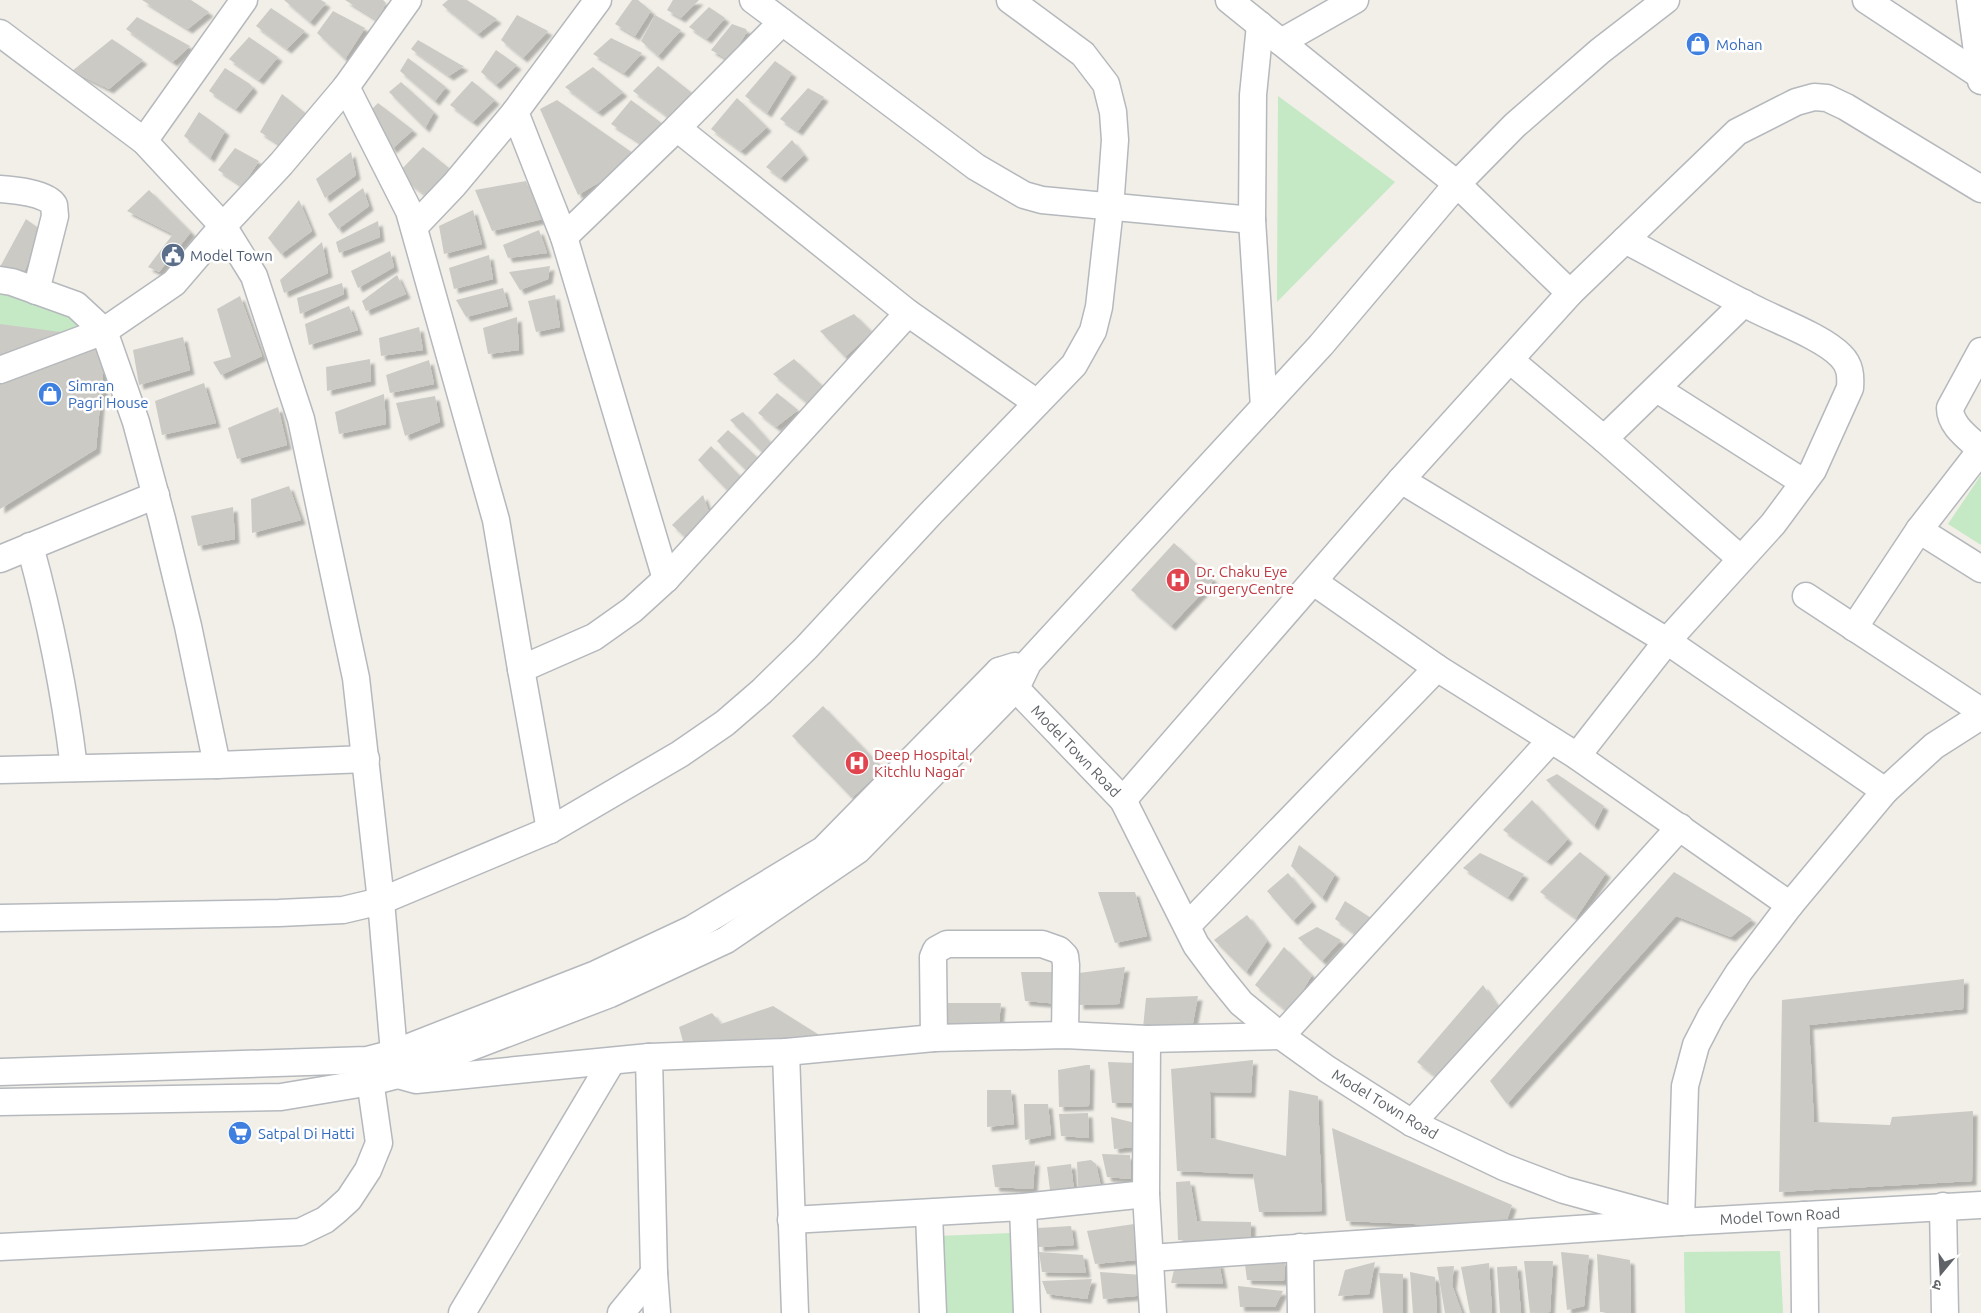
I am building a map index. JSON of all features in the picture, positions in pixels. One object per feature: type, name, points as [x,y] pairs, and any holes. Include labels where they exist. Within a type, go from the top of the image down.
[{"type":"street","points":[[144,141],[244,0]]},
{"type":"street","points":[[0,370],[104,330],[174,283],[223,226],[281,164],[346,87],[408,0]]},
{"type":"street","points":[[414,227],[454,185],[516,112],[598,0]]},
{"type":"street","points":[[752,0],[976,167],[1024,195],[1042,200],[1110,208],[1252,220]]},
{"type":"street","points":[[0,918],[343,910],[381,901],[550,830],[680,754],[725,723],[762,691],[806,648],[931,512],[1074,364],[1093,331],[1099,307],[1110,208],[1115,140],[1113,112],[1106,84],[1083,54],[1010,0]]},
{"type":"street","points":[[1229,0],[1457,184],[1570,293]]},
{"type":"street","points":[[1281,42],[1355,0]]},
{"type":"street","points":[[0,1102],[281,1097],[396,1064],[692,929],[824,850],[1008,679],[1028,663],[1321,345],[1457,184],[1515,125],[1600,51],[1666,0]]},
{"type":"street","points":[[1866,0],[1981,77]]},
{"type":"street","points":[[1970,0],[1981,77]]},
{"type":"street","points":[[564,237],[677,128],[782,22]]},
{"type":"street","points":[[1260,25],[1253,95],[1252,220],[1264,407]]},
{"type":"street","points":[[0,33],[144,141],[223,226],[254,276],[301,419],[356,678],[381,901],[396,1064],[416,1080],[649,1057],[786,1052],[934,1038],[1065,1035],[1147,1039],[1281,1036],[1550,740]]},
{"type":"street","points":[[346,87],[409,211],[496,520],[520,669],[550,830]]},
{"type":"street","points":[[1123,800],[1401,480],[1570,293],[1737,132],[1796,102],[1814,97],[1827,98],[1846,107],[1981,189]]},
{"type":"street","points":[[516,112],[564,237],[666,579]]},
{"type":"street","points":[[677,128],[908,313],[1037,402]]},
{"type":"street","points":[[0,189],[19,191],[47,198],[54,205],[55,216],[36,291]]},
{"type":"street","points":[[1577,756],[1666,641],[1773,524],[1813,470],[1850,388],[1851,379],[1848,364],[1840,354],[1827,345],[1625,240]]},
{"type":"street","points":[[0,280],[12,282],[76,305],[104,330],[136,422],[156,495],[188,626],[217,765]]},
{"type":"street","points":[[1604,439],[1744,303]]},
{"type":"street","points":[[520,669],[594,637],[632,610],[666,579],[908,313]]},
{"type":"street","points":[[1854,628],[1920,530],[1981,450],[1956,426],[1950,416],[1950,408],[1981,351]]},
{"type":"street","points":[[1510,360],[1604,439],[1740,560]]},
{"type":"street","points":[[1657,389],[1803,482]]},
{"type":"street","points":[[1401,480],[1666,641],[1884,791]]},
{"type":"street","points":[[0,559],[156,495]]},
{"type":"street","points":[[1920,530],[1981,569]]},
{"type":"street","points":[[30,546],[48,615],[67,708],[74,768]]},
{"type":"street","points":[[1314,582],[1437,668],[1577,756],[1790,905]]},
{"type":"street","points":[[1806,596],[1981,711]]},
{"type":"street","points":[[1187,926],[1437,668]]},
{"type":"street","name":"Model Town Road","points":[[1008,679],[1123,800],[1196,945],[1236,996],[1281,1036],[1327,1069],[1412,1123],[1504,1167],[1564,1190],[1681,1222],[1981,1205]]},
{"type":"street","points":[[1150,1258],[1681,1222],[1684,1086],[1696,1045],[1711,1016],[1739,972],[1790,905],[1884,791],[1934,746],[1981,716]]},
{"type":"street","points":[[0,770],[217,765],[366,759]]},
{"type":"street","points":[[1412,1123],[1680,827]]},
{"type":"street","points":[[934,1038],[933,957],[936,950],[947,944],[1042,944],[1059,950],[1065,956],[1066,966],[1065,1035]]},
{"type":"street","points":[[1147,1039],[1146,1194],[1153,1313]]},
{"type":"street","points":[[786,1052],[795,1313]]},
{"type":"street","points":[[649,1057],[654,1273],[657,1313]]},
{"type":"street","points":[[462,1313],[612,1061]]},
{"type":"street","points":[[0,1072],[369,1071]]},
{"type":"street","points":[[0,1247],[300,1232],[325,1220],[349,1199],[368,1170],[378,1142],[369,1071]]},
{"type":"street","points":[[791,1220],[929,1214],[1023,1207],[1146,1194]]},
{"type":"street","points":[[1943,1206],[1945,1313]]},
{"type":"street","points":[[1023,1207],[1026,1313]]},
{"type":"street","points":[[929,1214],[933,1313]]},
{"type":"street","points":[[1804,1215],[1805,1313]]},
{"type":"street","points":[[1300,1248],[1301,1313]]},
{"type":"street","points":[[622,1313],[654,1273]]},
{"type":"green space","points":[[1278,96],[1395,182],[1277,302]]},
{"type":"green space","points":[[0,285],[74,310],[96,331],[0,367]]},
{"type":"green space","points":[[1981,475],[1981,545],[1948,524]]},
{"type":"green space","points":[[1012,1233],[1015,1313],[940,1313],[937,1236]]},
{"type":"green space","points":[[1780,1251],[1783,1313],[1685,1313],[1684,1252]]},
{"type":"building","points":[[142,0],[191,0],[209,12],[188,29]]},
{"type":"building","points":[[284,0],[321,0],[326,3],[310,22]]},
{"type":"building","points":[[345,0],[383,0],[386,3],[377,20]]},
{"type":"building","points":[[448,0],[467,0],[497,19],[478,34],[442,5]]},
{"type":"building","points":[[632,0],[638,0],[651,11],[635,36],[615,24]]},
{"type":"building","points":[[673,0],[699,0],[681,18],[667,10]]},
{"type":"building","points":[[709,7],[725,18],[707,39],[689,27]]},
{"type":"building","points":[[271,8],[305,31],[287,49],[256,26]]},
{"type":"building","points":[[333,11],[365,28],[345,59],[317,33]]},
{"type":"building","points":[[517,15],[548,31],[523,58],[501,40]]},
{"type":"building","points":[[655,15],[681,30],[658,56],[641,41]]},
{"type":"building","points":[[137,17],[190,46],[173,62],[126,29]]},
{"type":"building","points":[[732,24],[746,29],[747,32],[729,60],[711,50]]},
{"type":"building","points":[[249,37],[278,57],[259,80],[229,59]]},
{"type":"building","points":[[611,38],[642,53],[624,73],[593,54]]},
{"type":"building","points":[[112,39],[143,60],[109,89],[72,71]]},
{"type":"building","points":[[418,40],[464,66],[449,76],[411,49]]},
{"type":"building","points":[[496,50],[517,65],[496,85],[481,72]]},
{"type":"building","points":[[408,58],[446,87],[435,101],[400,71]]},
{"type":"building","points":[[775,61],[792,73],[767,113],[745,96]]},
{"type":"building","points":[[658,66],[696,96],[670,118],[633,91]]},
{"type":"building","points":[[593,67],[623,92],[598,112],[565,87]]},
{"type":"building","points":[[225,68],[250,84],[253,88],[236,109],[209,91]]},
{"type":"building","points":[[472,81],[495,100],[473,122],[450,105]]},
{"type":"building","points":[[401,82],[434,112],[425,128],[389,92]]},
{"type":"building","points":[[808,88],[824,97],[798,131],[780,119]]},
{"type":"building","points":[[282,94],[309,116],[282,146],[260,132]]},
{"type":"building","points":[[737,98],[767,127],[741,151],[711,129]]},
{"type":"building","points":[[557,100],[640,158],[578,195],[540,109]]},
{"type":"building","points":[[631,100],[663,124],[644,145],[611,124]]},
{"type":"building","points":[[378,103],[413,130],[392,149],[369,112]]},
{"type":"building","points":[[199,112],[225,131],[210,158],[184,136]]},
{"type":"building","points":[[792,140],[804,155],[781,178],[766,167]]},
{"type":"building","points":[[423,147],[449,168],[427,196],[397,174]]},
{"type":"building","points":[[235,148],[259,161],[242,186],[218,170]]},
{"type":"building","points":[[351,152],[356,175],[325,198],[316,179]]},
{"type":"building","points":[[526,181],[543,219],[492,231],[475,190]]},
{"type":"building","points":[[363,188],[369,206],[338,229],[328,214]]},
{"type":"building","points":[[149,190],[191,232],[159,272],[148,267],[173,234],[127,211]]},
{"type":"building","points":[[299,200],[312,231],[281,254],[268,238]]},
{"type":"building","points":[[473,210],[482,244],[444,254],[439,226]]},
{"type":"building","points":[[26,219],[41,230],[23,275],[0,274],[0,267]]},
{"type":"building","points":[[378,221],[380,237],[339,253],[336,242]]},
{"type":"building","points":[[539,230],[547,253],[508,258],[503,245]]},
{"type":"building","points":[[322,242],[328,273],[284,293],[280,280]]},
{"type":"building","points":[[390,251],[394,267],[358,288],[351,271]]},
{"type":"building","points":[[489,255],[493,279],[454,289],[449,268]]},
{"type":"building","points":[[550,266],[548,279],[520,290],[509,272]]},
{"type":"building","points":[[397,275],[406,294],[366,311],[362,301]]},
{"type":"building","points":[[342,283],[344,294],[300,314],[297,298]]},
{"type":"building","points":[[503,288],[508,306],[466,317],[456,300]]},
{"type":"building","points":[[555,295],[560,327],[536,332],[528,301]]},
{"type":"building","points":[[240,296],[262,356],[221,375],[213,362],[231,357],[217,309]]},
{"type":"building","points":[[349,306],[358,330],[309,345],[305,324]]},
{"type":"building","points":[[854,314],[872,332],[845,357],[820,331]]},
{"type":"building","points":[[517,317],[519,350],[488,354],[483,328]]},
{"type":"building","name":"Simran Pagri House","points":[[0,324],[106,338],[102,387],[105,392],[101,394],[96,449],[0,509]]},
{"type":"building","points":[[419,327],[423,350],[381,356],[379,338]]},
{"type":"building","points":[[183,337],[190,370],[139,385],[133,350]]},
{"type":"building","points":[[370,359],[371,381],[327,391],[326,367]]},
{"type":"building","points":[[794,359],[826,389],[807,403],[773,374]]},
{"type":"building","points":[[429,360],[434,384],[390,393],[386,375]]},
{"type":"building","points":[[204,383],[216,423],[162,435],[155,401]]},
{"type":"building","points":[[777,393],[798,410],[776,427],[758,413]]},
{"type":"building","points":[[384,394],[386,424],[339,434],[335,412]]},
{"type":"building","points":[[435,396],[440,422],[405,436],[396,403]]},
{"type":"building","points":[[278,407],[287,445],[237,459],[228,428]]},
{"type":"building","points":[[743,412],[771,443],[763,453],[730,420]]},
{"type":"building","points":[[728,430],[758,458],[746,470],[717,441]]},
{"type":"building","points":[[711,446],[741,477],[727,490],[698,460]]},
{"type":"building","points":[[289,486],[301,520],[252,533],[251,499]]},
{"type":"building","points":[[703,495],[710,515],[684,536],[672,525]]},
{"type":"building","points":[[233,507],[235,539],[198,546],[191,516]]},
{"type":"building","points":[[1174,543],[1214,580],[1171,626],[1131,590]]},
{"type":"building","points":[[823,706],[883,768],[852,798],[792,736]]},
{"type":"building","points":[[1557,774],[1604,806],[1594,826],[1546,780]]},
{"type":"building","points":[[1532,800],[1568,839],[1547,861],[1503,830]]},
{"type":"building","points":[[1299,845],[1335,874],[1322,898],[1291,866]]},
{"type":"building","points":[[1580,852],[1606,873],[1576,918],[1540,892]]},
{"type":"building","points":[[1480,853],[1524,874],[1508,897],[1463,868]]},
{"type":"building","points":[[1674,872],[1752,919],[1731,937],[1676,916],[1507,1104],[1490,1081]]},
{"type":"building","points":[[1288,873],[1312,902],[1293,921],[1267,891]]},
{"type":"building","points":[[1098,892],[1135,892],[1147,936],[1115,943]]},
{"type":"building","points":[[1345,901],[1374,920],[1358,936],[1335,919]]},
{"type":"building","points":[[1247,915],[1267,941],[1246,972],[1214,940]]},
{"type":"building","points":[[1317,927],[1341,940],[1322,961],[1298,938]]},
{"type":"building","points":[[1284,947],[1312,975],[1289,1013],[1255,985]]},
{"type":"building","points":[[1125,967],[1119,1004],[1079,1005],[1079,973]]},
{"type":"building","points":[[1021,972],[1054,972],[1060,1004],[1025,1001]]},
{"type":"building","points":[[1964,979],[1963,1009],[1809,1025],[1814,1122],[1890,1125],[1892,1117],[1973,1111],[1972,1181],[1779,1192],[1782,1000]]},
{"type":"building","points":[[1483,985],[1499,1009],[1436,1077],[1417,1062]]},
{"type":"building","points":[[1198,996],[1192,1028],[1143,1028],[1146,998]]},
{"type":"building","points":[[944,1003],[1001,1003],[999,1023],[946,1026]]},
{"type":"building","points":[[773,1006],[832,1043],[791,1043],[785,1039],[729,1040],[728,1045],[685,1049],[679,1027],[712,1013],[721,1024]]},
{"type":"building","points":[[1253,1060],[1251,1093],[1210,1092],[1211,1138],[1286,1156],[1289,1090],[1318,1096],[1322,1211],[1259,1212],[1253,1174],[1177,1171],[1171,1069]]},
{"type":"building","points":[[1108,1062],[1135,1063],[1140,1103],[1112,1103]]},
{"type":"building","points":[[1090,1065],[1089,1106],[1059,1107],[1058,1070]]},
{"type":"building","points":[[987,1090],[1011,1090],[1014,1124],[987,1127]]},
{"type":"building","points":[[1024,1104],[1048,1104],[1051,1135],[1025,1140]]},
{"type":"building","points":[[1088,1113],[1089,1138],[1061,1136],[1059,1114]]},
{"type":"building","points":[[1111,1117],[1135,1123],[1133,1147],[1114,1149]]},
{"type":"building","points":[[1332,1128],[1512,1205],[1504,1228],[1346,1221]]},
{"type":"building","points":[[1102,1154],[1130,1155],[1131,1179],[1107,1177]]},
{"type":"building","points":[[1091,1160],[1096,1164],[1101,1187],[1078,1186],[1077,1162]]},
{"type":"building","points":[[1035,1161],[1033,1189],[995,1187],[992,1165]]},
{"type":"building","points":[[1071,1164],[1074,1191],[1050,1190],[1047,1167]]},
{"type":"building","points":[[1190,1181],[1197,1221],[1251,1222],[1251,1242],[1178,1240],[1176,1182]]},
{"type":"building","points":[[1134,1224],[1136,1260],[1095,1264],[1087,1231]]},
{"type":"building","points":[[1071,1226],[1074,1245],[1039,1247],[1038,1228]]},
{"type":"building","points":[[1039,1252],[1083,1255],[1086,1273],[1042,1272]]},
{"type":"building","points":[[1561,1252],[1589,1255],[1584,1306],[1567,1310]]},
{"type":"building","points":[[1597,1254],[1630,1260],[1631,1313],[1600,1312]]},
{"type":"building","points":[[1244,1257],[1285,1261],[1284,1281],[1247,1280]]},
{"type":"building","points":[[1176,1261],[1219,1263],[1223,1284],[1171,1283]]},
{"type":"building","points":[[1524,1261],[1553,1261],[1550,1312],[1530,1313]]},
{"type":"building","points":[[1375,1262],[1369,1294],[1338,1296],[1345,1270]]},
{"type":"building","points":[[1489,1263],[1492,1313],[1470,1313],[1461,1267]]},
{"type":"building","points":[[1454,1266],[1452,1285],[1462,1313],[1445,1313],[1437,1267]]},
{"type":"building","points":[[1517,1266],[1521,1313],[1500,1313],[1497,1267]]},
{"type":"building","points":[[1100,1272],[1142,1275],[1147,1295],[1103,1299]]},
{"type":"building","points":[[1410,1272],[1435,1277],[1437,1313],[1413,1313]]},
{"type":"building","points":[[1379,1273],[1403,1274],[1403,1313],[1383,1313]]},
{"type":"building","points":[[1092,1279],[1087,1299],[1047,1294],[1042,1281]]},
{"type":"building","points":[[1238,1286],[1283,1291],[1275,1307],[1240,1307]]},
{"type":"place","name":"Mohan","points":[[1698,44]]},
{"type":"place","name":"Model Town","points":[[173,255]]},
{"type":"place","name":"Simran Pagri House","points":[[50,394]]},
{"type":"place","name":"Dr. Chaku Eye SurgeryCentre","points":[[1178,580]]},
{"type":"place","name":"Deep Hospital, Kitchlu Nagar","points":[[857,763]]},
{"type":"place","name":"Satpal Di Hatti","points":[[240,1133]]}]
